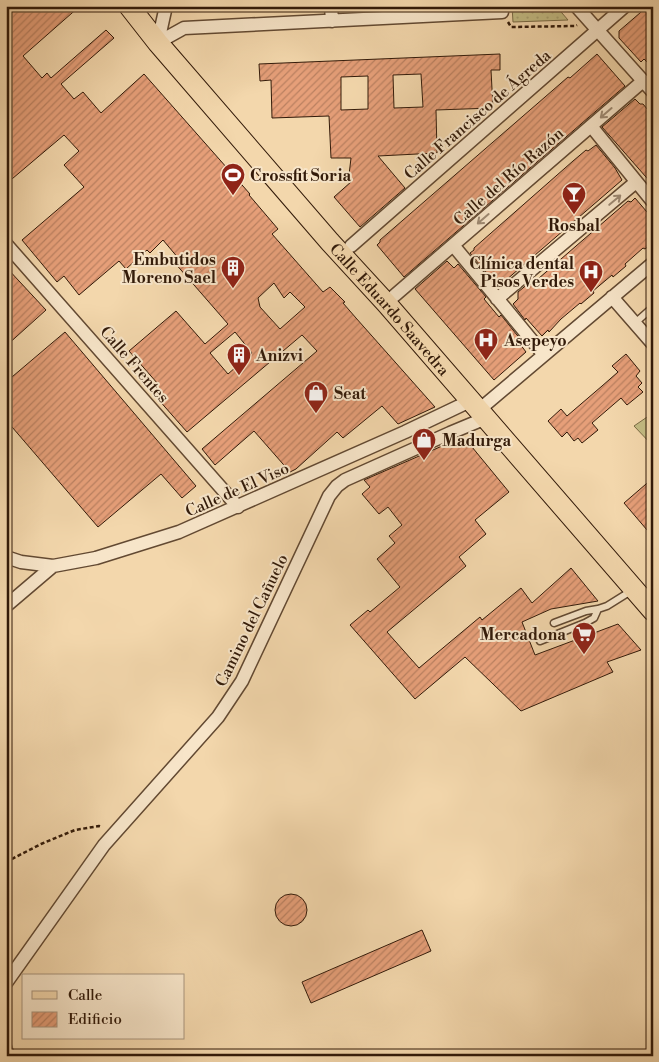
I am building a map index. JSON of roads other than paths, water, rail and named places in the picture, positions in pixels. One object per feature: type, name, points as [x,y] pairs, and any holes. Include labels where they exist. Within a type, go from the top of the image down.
[{"type":"main road","name":"Calle Eduardo Saavedra","points":[[129,6],[158,43],[311,220],[653,598]]},
{"type":"main road","name":"Calle Eduardo Saavedra","points":[[137,6],[394,296],[481,408],[653,611]]},
{"type":"street","points":[[166,6],[163,35],[184,28],[502,9]]},
{"type":"street","points":[[331,6],[332,20]]},
{"type":"street","points":[[576,6],[653,92]]},
{"type":"street","name":"Calle Francisco de Ágreda","points":[[351,246],[625,6]]},
{"type":"street","name":"Calle del Río Razón","points":[[394,296],[643,81]]},
{"type":"street","points":[[591,126],[653,202]]},
{"type":"street","points":[[497,299],[636,182]]},
{"type":"street","name":"Calle Frentes","points":[[6,244],[238,507]]},
{"type":"street","points":[[452,245],[544,355]]},
{"type":"street","points":[[481,408],[653,262]]},
{"type":"street","points":[[612,297],[653,344]]},
{"type":"street","name":"Calle de El Viso","points":[[6,558],[53,566],[96,558],[179,532],[405,432],[481,408]]},
{"type":"street","name":"Camino del Cañuelo","points":[[6,983],[104,845],[218,717],[242,681],[328,496],[345,480],[450,433],[481,408]]},
{"type":"street","points":[[6,606],[53,566]]},
{"type":"lane","points":[[635,323],[653,307]]},
{"type":"lane","points":[[554,623],[586,611],[607,606],[634,589]]},
{"type":"lane","points":[[540,641],[585,623],[594,618],[598,609]]},
{"type":"lane","points":[[6,1040],[11,1056]]},
{"type":"railway","points":[[640,1056],[653,1052]]},
{"type":"place","name":"Crossfit Soria","points":[[233,196]]},
{"type":"place","name":"Rosbal","points":[[574,215]]},
{"type":"place","name":"Embutidos Moreno Sael","points":[[233,289]]},
{"type":"place","name":"Clínica dental Pisos Verdes","points":[[591,293]]},
{"type":"place","name":"Asepeyo","points":[[486,361]]},
{"type":"place","name":"Anizvi","points":[[239,376]]},
{"type":"place","name":"Seat","points":[[316,414]]},
{"type":"place","name":"Madurga","points":[[424,461]]},
{"type":"place","name":"Mercadona","points":[[584,655]]}]
